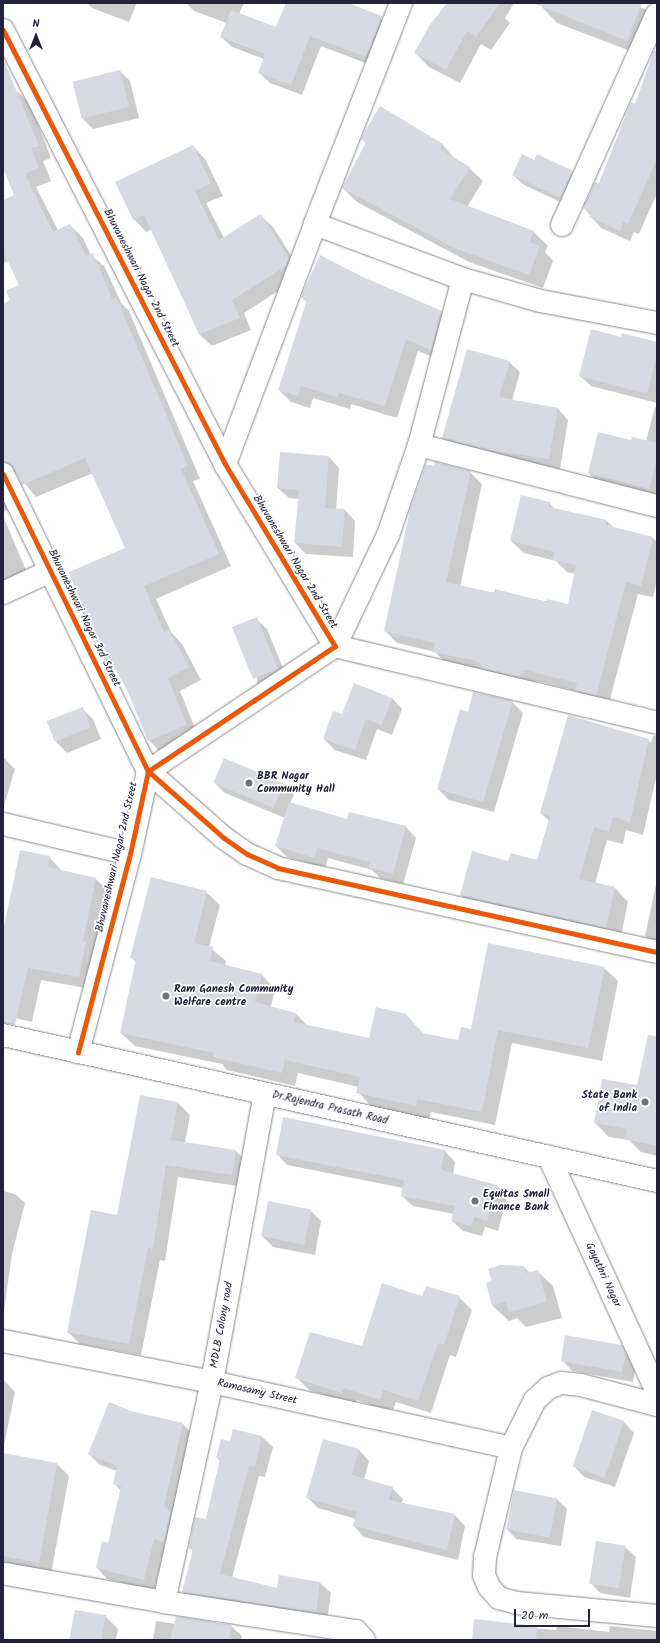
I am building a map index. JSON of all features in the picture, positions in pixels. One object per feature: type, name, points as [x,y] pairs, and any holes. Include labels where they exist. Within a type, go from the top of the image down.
[{"type":"street","points":[[225,464],[401,3]]},
{"type":"street","points":[[562,226],[657,14]]},
{"type":"street","name":"Bhuvaneshwari Nagar 2nd Street","points":[[3,30],[225,464],[334,646],[148,771],[130,854],[78,1052]]},
{"type":"street","points":[[316,224],[462,279],[541,302],[657,323]]},
{"type":"street","points":[[462,279],[419,445],[388,535],[334,646],[657,723]]},
{"type":"street","points":[[419,445],[657,506]]},
{"type":"street","name":"Bhuvaneshwari Nagar 3rd Street","points":[[3,474],[148,771]]},
{"type":"street","points":[[3,593],[50,571]]},
{"type":"street","points":[[148,771],[224,838],[247,854],[278,868],[657,952]]},
{"type":"street","points":[[3,824],[130,854]]},
{"type":"street","name":"Dr.Rajendra Prasath Road","points":[[3,1035],[657,1181]]},
{"type":"street","name":"MDLB Colony road","points":[[164,1602],[212,1382],[265,1094]]},
{"type":"street","name":"Gayathri Nagar","points":[[549,1157],[657,1392]]},
{"type":"street","name":"Ramasamy Street","points":[[3,1341],[212,1382],[511,1448]]},
{"type":"street","points":[[657,1405],[581,1385],[561,1383],[548,1388],[535,1400],[511,1448],[485,1558],[484,1575],[489,1587],[499,1598],[517,1603],[657,1616]]},
{"type":"street","points":[[6,1574],[164,1602],[356,1631],[364,1640]]},
{"type":"building","points":[[286,3],[348,3],[382,16],[366,57],[310,36],[291,85],[258,73],[265,54],[220,37],[231,10],[276,27]]},
{"type":"building","points":[[447,3],[500,3],[476,37],[467,31],[446,70],[414,53],[429,26]]},
{"type":"building","points":[[533,3],[642,3],[627,41]]},
{"type":"building","points":[[654,51],[657,51],[657,159],[628,224],[623,222],[620,231],[589,217],[592,212],[583,208],[595,182],[599,183],[631,102],[635,104]]},
{"type":"building","points":[[3,58],[39,146],[31,148],[39,168],[25,174],[53,232],[70,224],[86,256],[93,253],[112,299],[116,297],[188,466],[181,469],[219,554],[144,586],[164,632],[169,630],[189,667],[168,678],[187,725],[148,741],[128,692],[86,616],[69,572],[125,548],[85,458],[22,485],[14,468],[3,462],[3,304],[10,300],[6,291],[19,285],[3,251],[3,200],[14,195],[3,168]]},
{"type":"building","points":[[120,70],[129,107],[82,119],[72,82]]},
{"type":"building","points":[[380,106],[443,144],[440,149],[470,167],[450,199],[534,231],[530,242],[540,246],[529,275],[454,248],[342,188],[366,142],[361,140],[365,131]]},
{"type":"building","points":[[193,145],[211,183],[195,191],[219,240],[261,214],[289,258],[286,266],[232,300],[240,318],[199,334],[144,215],[133,220],[115,182]]},
{"type":"building","points":[[522,154],[534,160],[537,154],[573,171],[561,198],[512,175]]},
{"type":"building","points":[[320,255],[363,277],[442,311],[431,350],[406,339],[385,406],[339,393],[337,397],[301,386],[298,396],[278,390],[307,300],[301,297]]},
{"type":"building","points":[[591,329],[621,337],[622,333],[657,342],[657,355],[647,394],[579,376]]},
{"type":"building","points":[[467,349],[510,361],[499,397],[558,408],[549,459],[483,449],[442,438]]},
{"type":"building","points":[[598,432],[631,440],[632,437],[657,443],[657,458],[649,489],[588,473]]},
{"type":"building","points":[[280,452],[329,456],[325,508],[345,509],[342,547],[294,543],[299,490],[277,488]]},
{"type":"building","points":[[435,462],[471,471],[446,582],[494,593],[495,589],[547,602],[547,599],[568,604],[576,565],[553,560],[555,552],[510,541],[521,495],[550,502],[549,507],[607,520],[606,525],[653,537],[641,586],[626,582],[596,696],[575,690],[577,683],[525,670],[519,677],[480,668],[481,664],[476,661],[433,652],[435,643],[384,631],[410,510],[426,464],[434,466]]},
{"type":"building","points":[[257,617],[278,669],[253,679],[232,627]]},
{"type":"building","points":[[354,683],[392,698],[382,725],[366,719],[355,750],[323,739],[333,711],[342,714]]},
{"type":"building","points":[[473,692],[513,701],[483,802],[437,789],[460,709],[468,712]]},
{"type":"building","points":[[83,707],[91,728],[54,742],[47,721]]},
{"type":"building","points":[[568,715],[649,739],[630,822],[613,817],[609,832],[594,827],[579,879],[615,887],[606,928],[460,895],[472,851],[508,861],[511,853],[537,860],[550,816],[540,813]]},
{"type":"building","name":"BBR Nagar Community Hall","points":[[224,758],[284,783],[273,808],[213,783]]},
{"type":"building","points":[[289,802],[347,819],[349,812],[406,826],[393,874],[368,867],[370,862],[317,848],[315,858],[275,846]]},
{"type":"building","points":[[20,850],[50,856],[48,867],[96,878],[83,941],[86,941],[79,977],[28,968],[15,1025],[3,1023],[3,931]]},
{"type":"building","points":[[151,877],[207,891],[194,943],[213,947],[210,961],[262,974],[255,1002],[296,1013],[294,1022],[369,1038],[376,1007],[406,1014],[422,1033],[458,1040],[461,1027],[471,1029],[488,943],[605,967],[588,1048],[498,1030],[482,1112],[417,1099],[416,1106],[356,1093],[360,1077],[285,1060],[282,1073],[213,1057],[214,1053],[120,1033],[136,959],[130,958]]},
{"type":"building","points":[[648,1035],[657,1036],[657,1146],[625,1139],[627,1129],[594,1123],[602,1079],[637,1085]]},
{"type":"building","points":[[140,1095],[178,1102],[171,1140],[236,1150],[232,1175],[166,1165],[153,1249],[148,1248],[129,1344],[67,1332],[91,1210],[117,1215]]},
{"type":"building","points":[[283,1117],[445,1150],[441,1170],[497,1185],[487,1221],[474,1217],[471,1226],[451,1221],[455,1206],[401,1196],[404,1180],[276,1155]]},
{"type":"building","points":[[268,1201],[311,1209],[304,1245],[261,1236]]},
{"type":"building","points":[[500,1265],[524,1266],[526,1273],[538,1270],[547,1302],[509,1312],[506,1302],[492,1306],[486,1283],[492,1281],[488,1269]]},
{"type":"building","points":[[382,1283],[422,1296],[426,1286],[460,1296],[444,1345],[438,1343],[418,1401],[383,1390],[380,1400],[344,1388],[342,1393],[295,1378],[310,1332],[362,1346]]},
{"type":"building","points":[[565,1335],[622,1345],[626,1354],[622,1372],[561,1361]]},
{"type":"building","points":[[109,1402],[131,1411],[183,1423],[164,1506],[171,1511],[164,1542],[154,1539],[144,1580],[96,1568],[102,1541],[108,1543],[121,1486],[113,1484],[117,1466],[88,1454]]},
{"type":"building","points":[[592,1410],[624,1421],[605,1478],[572,1467]]},
{"type":"building","points":[[233,1429],[262,1436],[255,1467],[249,1466],[220,1574],[277,1588],[279,1575],[320,1582],[316,1612],[182,1592],[193,1549],[189,1548],[195,1517],[206,1519],[220,1459],[216,1458],[221,1439],[230,1441]]},
{"type":"building","points":[[323,1439],[359,1449],[352,1475],[393,1487],[389,1500],[455,1514],[447,1550],[353,1526],[357,1512],[306,1498]]},
{"type":"building","points":[[3,1453],[57,1463],[39,1563],[3,1556]]},
{"type":"building","points":[[514,1490],[557,1498],[550,1538],[506,1529]]},
{"type":"building","points":[[596,1541],[626,1546],[619,1588],[589,1583]]},
{"type":"building","points":[[75,1610],[106,1615],[101,1640],[69,1640]]},
{"type":"building","points":[[176,1616],[231,1625],[229,1640],[170,1640]]},
{"type":"building","points":[[474,1619],[537,1626],[536,1640],[472,1640]]},
{"type":"cycle path","points":[[3,30],[225,464],[335,646],[148,771],[130,854],[78,1052]]},
{"type":"cycle path","points":[[3,474],[148,771],[224,838],[247,854],[278,868],[657,952]]},
{"type":"place","name":"BBR Nagar Community Hall","points":[[249,783]]},
{"type":"place","name":"Ram Ganesh Community Welfare centre","points":[[166,996]]},
{"type":"place","name":"State Bank of India","points":[[645,1102]]},
{"type":"place","name":"Equitas Small Finance Bank","points":[[475,1201]]}]
